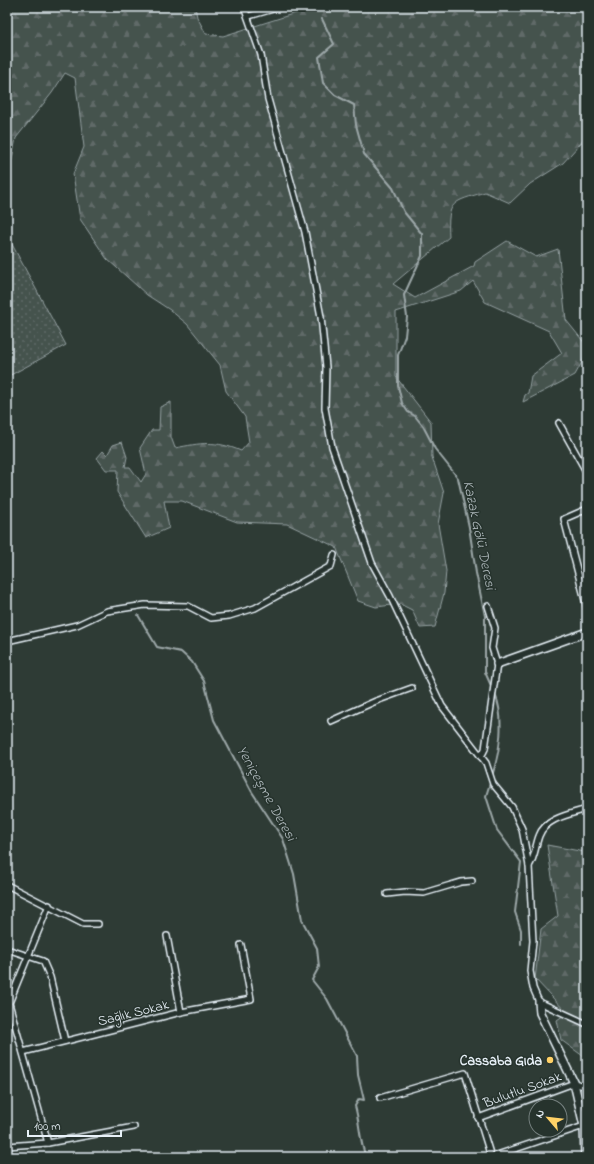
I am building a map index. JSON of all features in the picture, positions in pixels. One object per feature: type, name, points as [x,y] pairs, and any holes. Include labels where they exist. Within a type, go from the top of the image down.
[{"type":"street","points":[[244,7],[249,16],[261,55],[268,99],[305,232],[321,317],[326,367],[325,408],[332,447],[372,563],[390,596],[442,706],[486,763],[493,784],[512,807],[522,829],[529,866],[533,941],[530,971],[539,1002],[540,1013],[574,1083],[584,1126],[585,1157]]},
{"type":"street","points":[[249,16],[280,7]]},
{"type":"street","points":[[558,424],[587,473]]},
{"type":"street","points":[[587,509],[564,520],[587,608]]},
{"type":"street","points":[[7,641],[77,625],[107,611],[145,605],[188,606],[211,618],[228,616],[254,608],[314,577],[331,566],[334,555]]},
{"type":"street","points":[[481,757],[485,749],[497,664],[492,648],[495,628],[488,606]]},
{"type":"street","points":[[497,664],[587,632]]},
{"type":"street","points":[[331,721],[376,701],[412,688]]},
{"type":"street","points":[[529,866],[533,860],[539,835],[546,825],[558,819],[587,809]]},
{"type":"street","points":[[387,894],[405,892],[424,894],[461,882],[472,881]]},
{"type":"street","points":[[7,884],[83,924],[98,924]]},
{"type":"street","points":[[48,1143],[8,1003],[49,905]]},
{"type":"street","points":[[167,936],[181,1012]]},
{"type":"street","name":"Sağlık Sokak","points":[[23,1052],[181,1012],[251,999],[241,945]]},
{"type":"street","points":[[7,949],[43,961],[50,977],[65,1041]]},
{"type":"street","points":[[539,1002],[587,1024]]},
{"type":"street","points":[[380,1098],[465,1073],[491,1157],[584,1126]]},
{"type":"street","points":[[574,1083],[587,1087]]},
{"type":"street","name":"Bulutlu Sokak","points":[[478,1118],[574,1083]]},
{"type":"street","points":[[7,1146],[48,1143],[134,1127]]},
{"type":"green space","points":[[7,7],[195,7],[197,17],[206,34],[223,36],[315,7],[587,7],[587,136],[563,163],[530,184],[510,203],[485,192],[466,198],[454,204],[449,216],[449,237],[393,284],[415,298],[474,266],[475,262],[507,241],[536,257],[558,249],[566,320],[587,346],[587,353],[575,375],[523,402],[525,395],[528,393],[531,376],[562,353],[549,331],[485,302],[473,281],[461,291],[396,312],[396,377],[431,422],[432,457],[444,493],[438,524],[446,571],[444,593],[435,627],[420,628],[412,610],[400,604],[376,607],[358,601],[336,547],[287,524],[237,522],[182,501],[164,501],[169,528],[146,538],[117,492],[118,470],[106,470],[97,458],[103,451],[107,455],[113,445],[122,442],[127,457],[125,467],[130,467],[141,482],[146,474],[140,448],[152,430],[159,430],[160,407],[171,402],[171,437],[175,448],[193,445],[216,444],[241,451],[249,442],[245,417],[226,391],[220,365],[187,324],[170,310],[147,295],[107,259],[80,219],[73,174],[84,147],[75,78],[65,73],[52,93],[16,138],[9,174],[7,174]]},
{"type":"green space","points":[[7,235],[66,345],[7,377]]},
{"type":"green space","points":[[547,845],[585,852],[587,854],[587,1059],[561,1040],[557,1020],[567,1013],[535,979],[541,929],[558,916]]},
{"type":"waterway","name":"Kazak Gölü Deresi","points":[[322,19],[334,44],[319,57],[323,83],[335,95],[354,105],[356,125],[364,154],[393,188],[404,212],[422,234],[422,256],[404,295],[407,317],[405,336],[398,355],[398,386],[402,403],[408,412],[415,416],[423,426],[435,449],[458,478],[469,527],[476,573],[485,616],[485,672],[492,688]]},
{"type":"waterway","name":"Yeniçeşme Deresi","points":[[138,615],[157,647],[181,652],[192,662],[204,681],[214,720],[252,792],[283,839],[294,874],[302,920],[317,948],[319,967],[312,980],[327,999],[357,1056],[358,1075],[364,1100],[359,1099],[355,1106],[366,1157]]},
{"type":"waterway","name":"Kazak Gölü Deresi","points":[[492,776],[499,746],[501,724],[495,694]]},
{"type":"waterway","name":"Kazak Gölü Deresi","points":[[491,780],[486,796],[497,830],[521,862],[515,912],[521,930],[521,944]]},
{"type":"place","name":"Cassaba Gıda","points":[[550,1060]]}]
